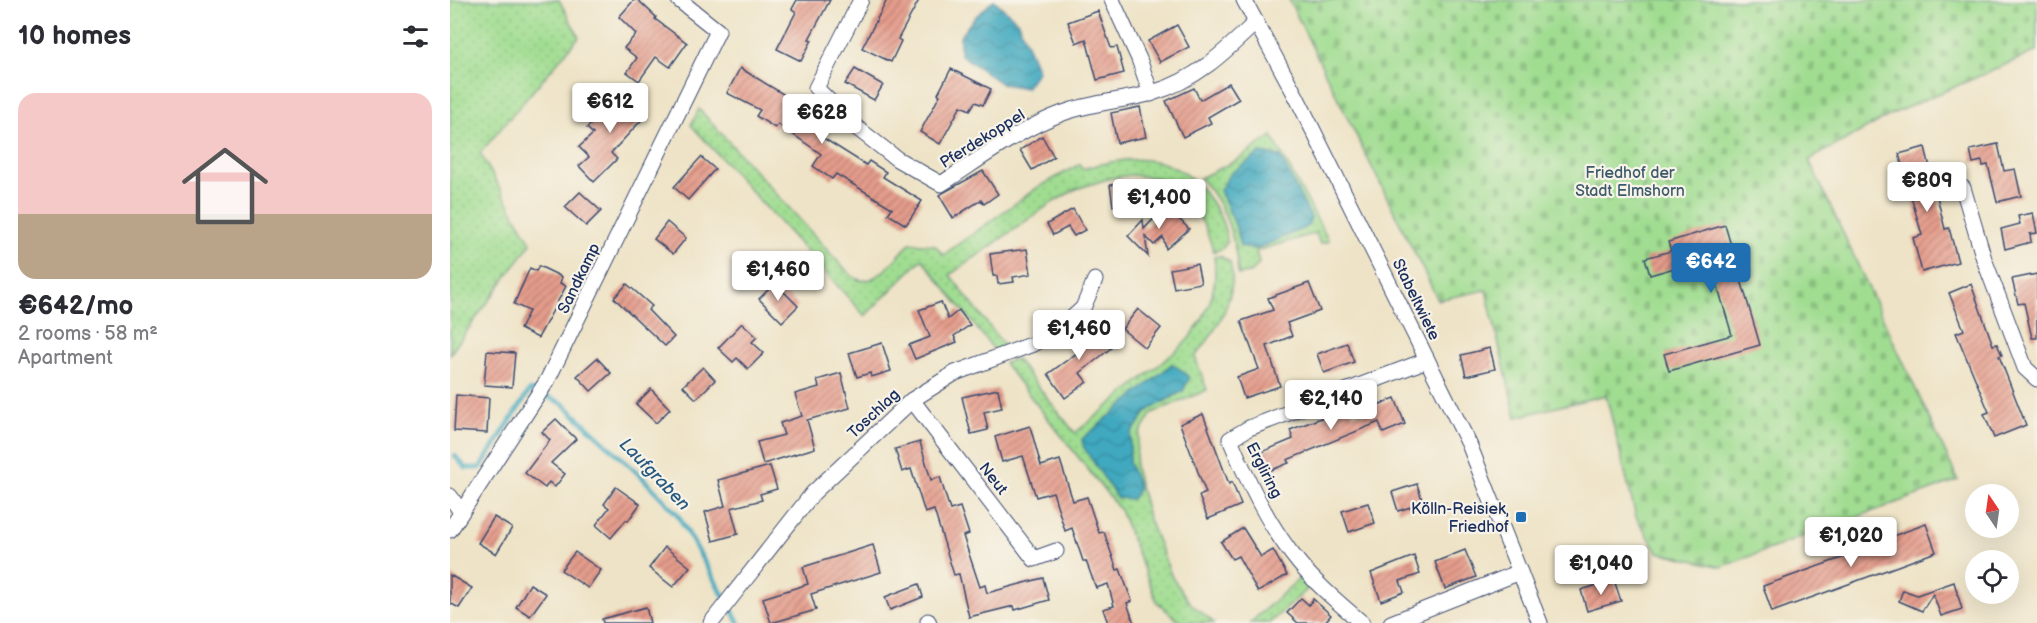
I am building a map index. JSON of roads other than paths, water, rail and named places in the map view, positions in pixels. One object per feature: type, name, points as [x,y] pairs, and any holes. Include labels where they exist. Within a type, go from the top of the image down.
[{"type":"street","name":"Sandkamp","points":[[450,530],[547,381],[718,31],[679,0]]},
{"type":"street","name":"Pferdekoppel","points":[[861,0],[816,88],[857,128],[897,159],[941,184],[1034,126],[1064,113],[1176,85],[1205,69],[1256,22]]},
{"type":"street","points":[[1112,0],[1139,59],[1151,93]]},
{"type":"street","name":"Stabeltwiete","points":[[1244,0],[1298,98],[1469,444],[1540,623]]},
{"type":"street","points":[[1963,188],[1984,259],[2025,368],[2037,380]]},
{"type":"street","name":"Toschlag","points":[[711,623],[813,493],[912,400],[955,373],[1033,344],[1060,329],[1083,308],[1095,280]]},
{"type":"street","name":"Ergliring","points":[[1362,623],[1299,563],[1275,528],[1247,478],[1230,439],[1249,428],[1427,360]]},
{"type":"street","name":"Neut","points":[[912,400],[1034,559],[1056,551]]},
{"type":"street","points":[[450,496],[461,512]]},
{"type":"street","points":[[1391,623],[1520,572]]},
{"type":"water","points":[[994,0],[1018,22],[1038,71],[1026,88],[1002,84],[960,54],[960,36],[974,18]]},
{"type":"water","points":[[1260,153],[1280,156],[1311,218],[1307,227],[1256,249],[1240,246],[1236,227],[1220,190],[1230,174]]},
{"type":"water","points":[[1172,364],[1189,378],[1183,391],[1147,411],[1131,434],[1129,463],[1139,488],[1132,499],[1117,498],[1083,446],[1082,439]]},
{"type":"waterway","name":"Laufgraben","points":[[455,456],[466,468],[480,468],[530,390],[535,392]]},
{"type":"waterway","name":"Laufgraben","points":[[546,396],[562,403],[642,477],[677,514],[739,623]]},
{"type":"place","name":"Kölln-Reisiek, Friedhof","points":[[1521,517]]},
{"type":"park label","name":"Friedhof der Stadt Elmshorn","points":[[1630,181]]}]
